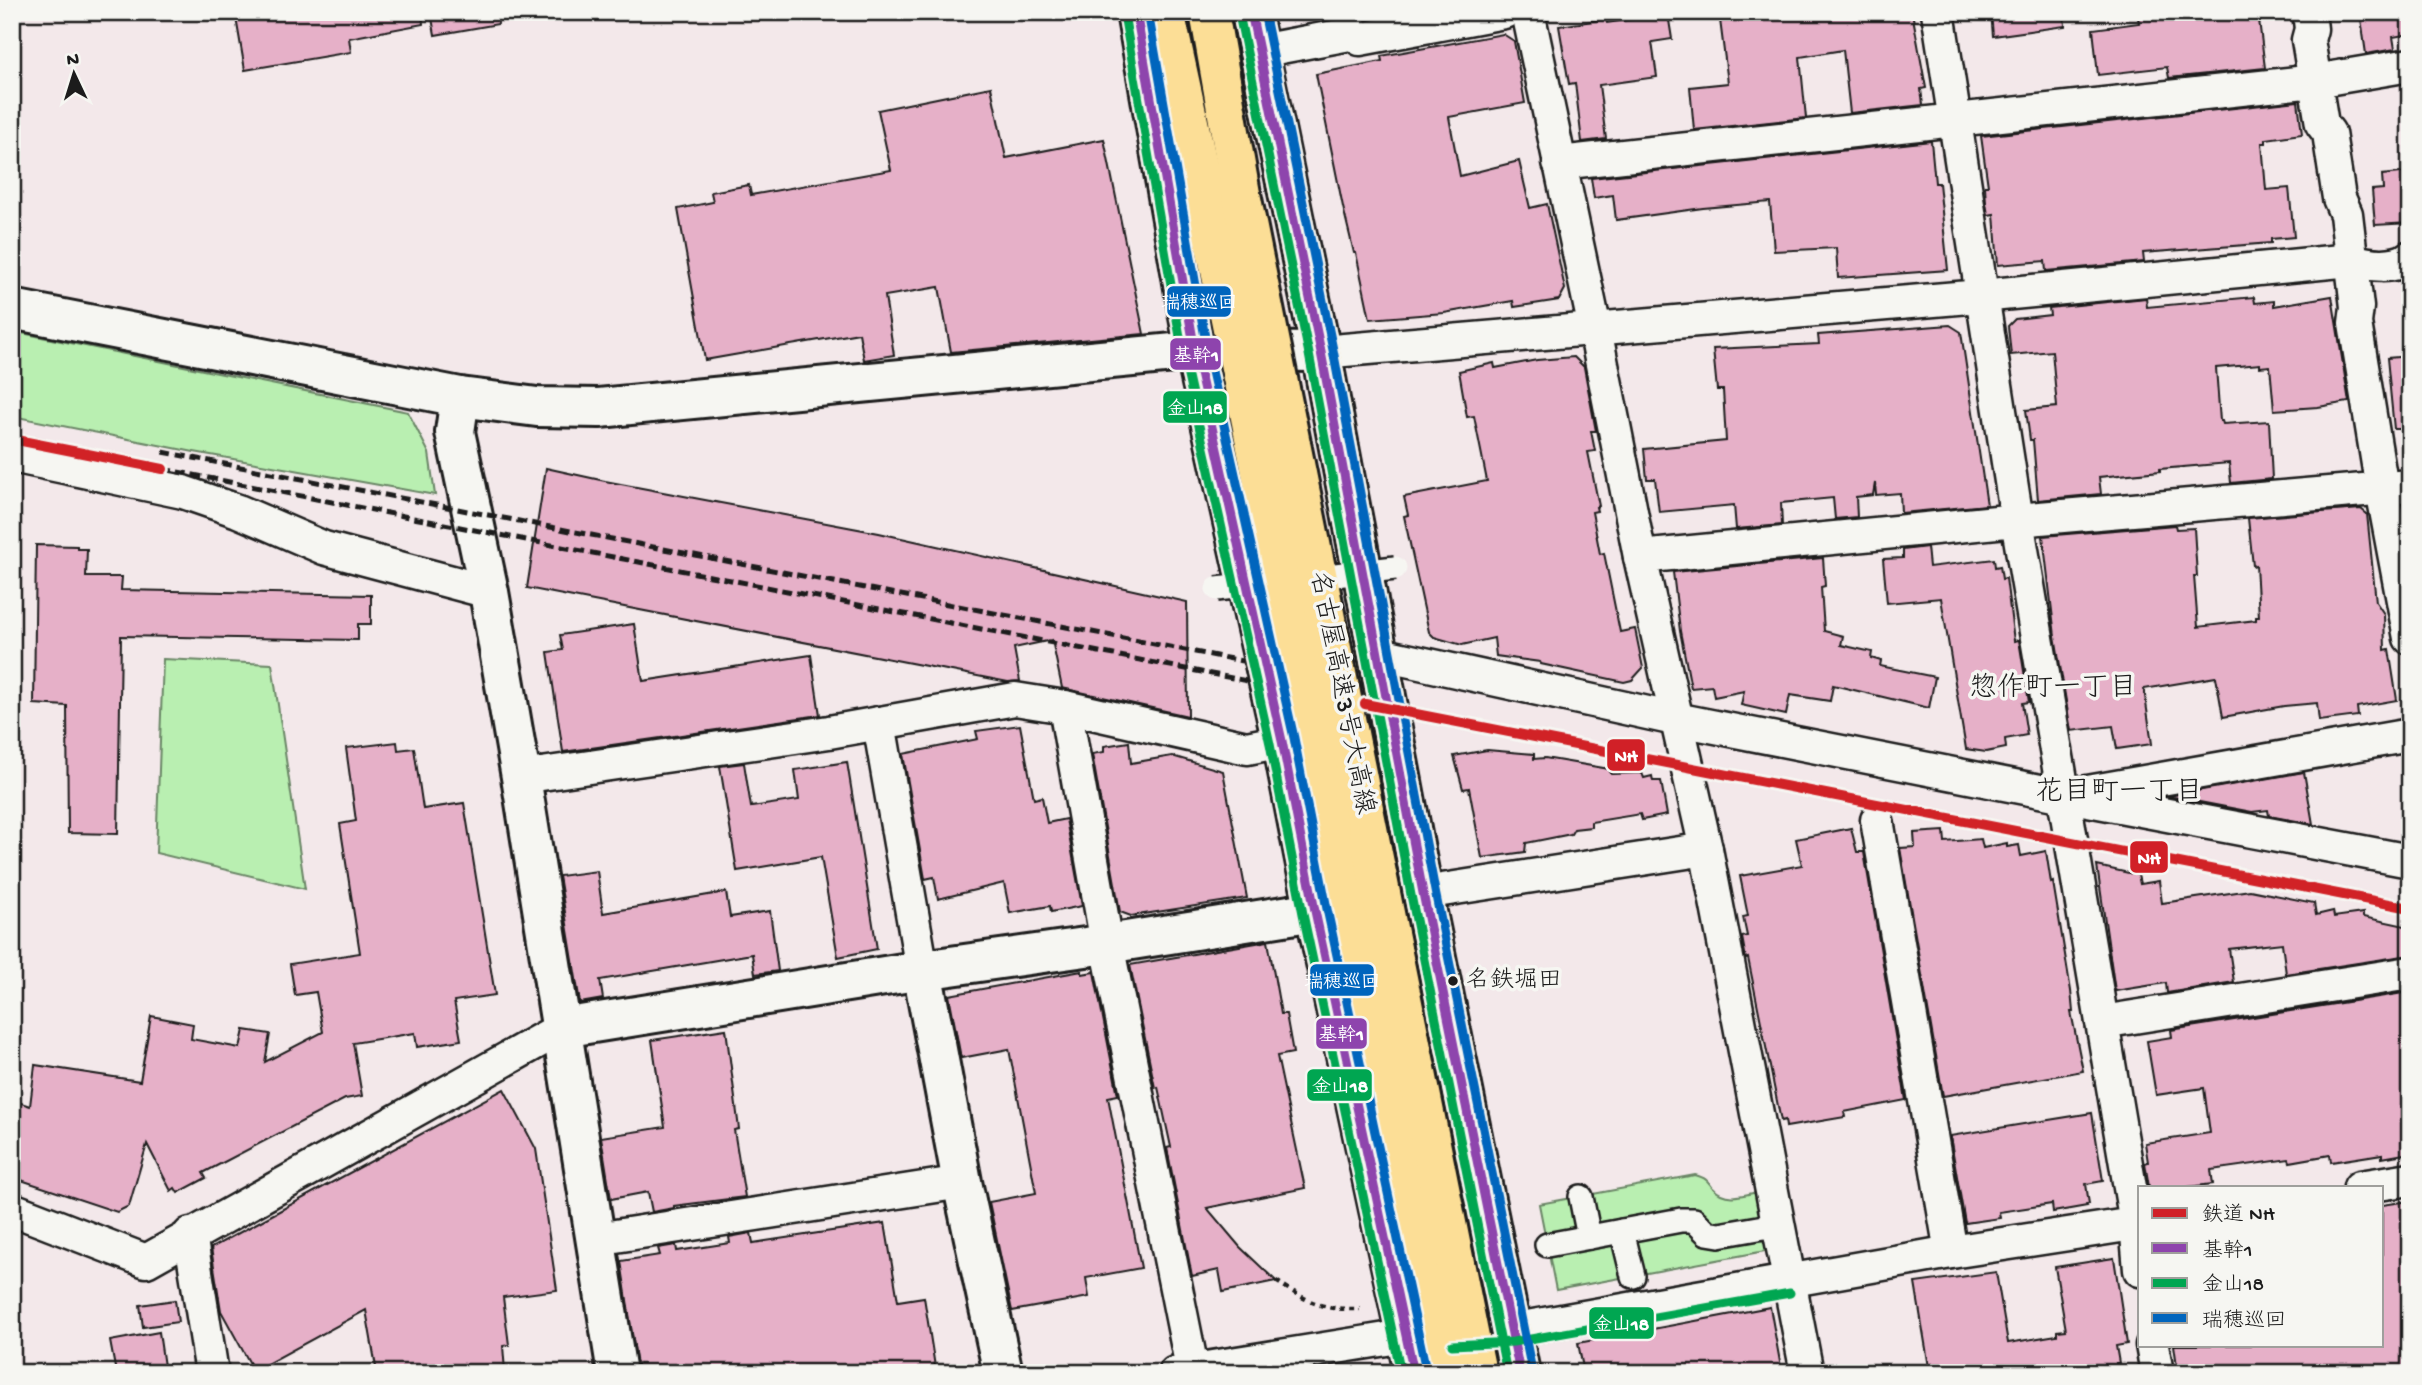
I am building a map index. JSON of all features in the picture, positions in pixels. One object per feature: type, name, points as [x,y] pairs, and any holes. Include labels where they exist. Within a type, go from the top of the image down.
[{"type":"main road","points":[[1136,12],[1195,351],[1282,741],[1315,911],[1414,1373]]},
{"type":"main road","name":"名古屋高速3号大高線","points":[[1165,12],[1210,217],[1396,1164],[1440,1373]]},
{"type":"main road","name":"名古屋高速3号大高線","points":[[1209,12],[1244,208],[1477,1373]]},
{"type":"main road","points":[[1251,12],[1321,352],[1423,893],[1520,1373]]},
{"type":"street","points":[[1259,51],[1355,33],[1360,39],[1504,12]]},
{"type":"street","points":[[1528,12],[1640,558],[1706,849],[1807,1373]]},
{"type":"street","points":[[1065,707],[1187,1372],[1405,1336],[1511,1330],[1951,1252],[2138,1223],[2017,520],[1938,12]]},
{"type":"street","points":[[2309,12],[2311,29],[2308,40],[2322,124],[2329,133],[2339,198],[2346,214],[2357,307],[2355,323],[2396,487],[2410,638]]},
{"type":"street","points":[[1559,163],[2315,81],[2410,65]]},
{"type":"street","points":[[12,309],[460,397],[537,407],[599,408],[1195,351],[1321,352],[1982,296],[2350,260],[2367,265],[2404,262],[2410,257]]},
{"type":"street","points":[[460,397],[455,432],[489,592],[521,777],[617,1373]]},
{"type":"street","points":[[12,456],[183,492],[238,511],[324,548],[489,592]]},
{"type":"street","points":[[1640,558],[2017,520],[2396,487]]},
{"type":"street","points":[[1217,589],[1395,568]]},
{"type":"street","points":[[1379,654],[1675,719],[2410,861]]},
{"type":"street","points":[[521,777],[879,723],[1015,699],[1065,707],[1247,748],[1282,741]]},
{"type":"street","points":[[879,723],[962,1182],[1003,1373]]},
{"type":"street","points":[[2065,796],[2410,735]]},
{"type":"street","points":[[1877,820],[1951,1252]]},
{"type":"street","points":[[1423,893],[1706,849]]},
{"type":"street","points":[[12,1209],[146,1261],[562,1028],[1315,911]]},
{"type":"street","points":[[2102,1022],[2410,972]]},
{"type":"street","points":[[2366,1186],[2410,1179]]},
{"type":"street","points":[[596,1239],[962,1182]]},
{"type":"street","points":[[1581,1197],[1589,1237]]},
{"type":"street","points":[[1547,1245],[1681,1220],[1694,1220],[1707,1233],[1719,1236],[1770,1226]]},
{"type":"street","points":[[1622,1231],[1633,1276]]},
{"type":"street","points":[[190,1234],[212,1373]]},
{"type":"street","points":[[2152,1346],[2157,1373]]},
{"type":"path","points":[[1276,1281],[1313,1304],[1335,1310],[1360,1309]]},
{"type":"green space","points":[[12,331],[408,412],[429,453],[435,495],[12,416]]},
{"type":"green space","points":[[12,558],[18,558],[12,647]]},
{"type":"green space","points":[[163,659],[272,664],[305,889],[156,853]]},
{"type":"green space","points":[[1695,1175],[1702,1177],[1718,1193],[1724,1195],[1736,1196],[1762,1191],[1776,1249],[1556,1290],[1539,1204]]},
{"type":"building","points":[[235,12],[422,12],[423,24],[349,38],[351,52],[245,70]]},
{"type":"building","points":[[431,12],[497,12],[498,24],[435,35]]},
{"type":"building","points":[[1719,12],[1912,12],[1926,88],[1921,89],[1923,105],[1850,113],[1843,50],[1800,57],[1806,118],[1694,130],[1690,87],[1728,83]]},
{"type":"building","points":[[1991,12],[2064,12],[2065,26],[1993,36]]},
{"type":"building","points":[[2137,12],[2258,12],[2265,68],[2169,78],[2167,67],[2098,75],[2093,29],[2139,23]]},
{"type":"building","points":[[2360,12],[2410,12],[2410,34],[2393,37],[2395,49],[2366,54]]},
{"type":"building","points":[[1668,14],[1672,39],[1652,42],[1657,77],[1599,85],[1606,139],[1582,142],[1575,83],[1569,84],[1559,26],[1606,19],[1607,23]]},
{"type":"building","points":[[1503,34],[1514,41],[1525,103],[1449,117],[1460,176],[1519,161],[1530,208],[1547,204],[1565,289],[1559,300],[1514,307],[1513,301],[1444,313],[1370,319],[1343,207],[1316,74],[1382,61],[1381,56]]},
{"type":"building","points":[[991,87],[1006,158],[1104,139],[1144,334],[951,352],[939,287],[885,296],[894,355],[864,360],[859,333],[705,360],[678,209],[713,202],[711,192],[749,185],[751,195],[891,170],[878,110]]},
{"type":"building","points":[[2298,101],[2302,134],[2266,139],[2266,143],[2262,143],[2266,190],[2289,188],[2294,237],[2271,239],[2271,243],[2143,253],[2144,262],[2046,271],[2045,261],[1998,265],[1994,214],[1988,215],[1986,203],[1985,186],[1988,186],[1981,136]]},
{"type":"building","points":[[1931,141],[1935,183],[1939,183],[1948,270],[1838,278],[1836,248],[1774,251],[1770,202],[1616,220],[1613,195],[1594,198],[1591,178]]},
{"type":"building","points":[[2410,172],[2410,223],[2375,225],[2372,190],[2383,189],[2382,175]]},
{"type":"building","points":[[2332,296],[2349,402],[2274,410],[2270,366],[2260,367],[2260,364],[2216,368],[2220,421],[2223,424],[2269,421],[2272,479],[2231,483],[2229,463],[2160,469],[2099,477],[2101,494],[2038,500],[2033,440],[2030,440],[2026,410],[2057,407],[2052,351],[2011,355],[2008,326],[2015,319],[2050,315],[2049,308],[2146,298],[2147,307],[2254,297],[2255,303],[2274,301],[2274,306]]},
{"type":"building","points":[[1950,325],[1961,332],[1987,505],[1901,513],[1900,493],[1876,495],[1875,483],[1873,495],[1856,497],[1857,517],[1835,519],[1833,498],[1781,503],[1782,525],[1736,529],[1734,505],[1659,512],[1655,479],[1647,479],[1644,449],[1726,441],[1723,390],[1717,390],[1713,349],[1819,344],[1818,335]]},
{"type":"building","points":[[2410,356],[2410,429],[2394,429],[2387,358]]},
{"type":"building","points":[[1574,357],[1584,367],[1596,431],[1591,431],[1595,451],[1588,452],[1599,506],[1596,507],[1597,511],[1592,512],[1600,554],[1604,553],[1620,632],[1635,629],[1643,668],[1632,680],[1624,682],[1540,662],[1496,656],[1494,638],[1462,645],[1434,637],[1429,632],[1404,516],[1408,515],[1404,497],[1487,481],[1474,416],[1467,417],[1459,371],[1494,363],[1495,368],[1537,360]]},
{"type":"building","points":[[546,468],[879,533],[1187,602],[1188,716],[1062,688],[1052,640],[1014,648],[1020,681],[1008,682],[527,588]]},
{"type":"building","points":[[2361,509],[2367,514],[2376,602],[2384,614],[2385,650],[2389,649],[2397,700],[2357,707],[2358,716],[2319,721],[2317,703],[2223,717],[2216,677],[2144,689],[2152,744],[2117,749],[2113,726],[2071,731],[2055,636],[2043,536],[2175,525],[2176,529],[2194,528],[2198,627],[2256,620],[2256,617],[2259,617],[2256,565],[2253,566],[2248,518]]},
{"type":"building","points":[[36,545],[77,546],[77,549],[87,549],[86,577],[122,577],[121,590],[371,595],[371,624],[358,624],[358,640],[121,636],[118,834],[68,833],[67,706],[34,704]]},
{"type":"building","points":[[1927,547],[1929,567],[1994,559],[1995,567],[2000,566],[2002,579],[2006,578],[2014,641],[2019,640],[2029,702],[2022,703],[2027,735],[2005,739],[2006,748],[1986,752],[1966,749],[1941,598],[1887,603],[1883,559],[1903,558],[1903,550]]},
{"type":"building","points":[[1823,558],[1825,586],[1821,587],[1824,631],[1843,636],[1841,645],[1872,652],[1871,658],[1881,661],[1880,666],[1935,677],[1929,708],[1833,685],[1830,701],[1790,695],[1786,715],[1741,705],[1744,691],[1714,697],[1712,686],[1691,688],[1680,631],[1673,572]]},
{"type":"building","points":[[634,624],[643,681],[811,655],[820,715],[563,752],[548,652],[563,650],[560,635]]},
{"type":"building","points":[[1020,725],[1034,799],[1042,797],[1047,823],[1066,819],[1082,906],[1051,912],[1050,906],[1010,913],[1004,883],[938,899],[934,877],[925,879],[903,754],[978,739],[976,731]]},
{"type":"building","points":[[397,742],[398,750],[414,748],[423,809],[464,803],[495,995],[454,1001],[461,1040],[417,1047],[415,1033],[353,1043],[362,1096],[345,1099],[203,1173],[206,1178],[178,1193],[175,1188],[171,1191],[147,1144],[129,1206],[117,1212],[12,1177],[12,1100],[30,1106],[35,1065],[140,1081],[151,1016],[193,1024],[191,1039],[240,1048],[244,1030],[270,1034],[265,1062],[323,1032],[316,992],[295,995],[290,964],[360,953],[340,824],[356,821],[346,748]]},
{"type":"building","points":[[1129,742],[1131,763],[1172,756],[1223,771],[1247,898],[1131,916],[1120,912],[1092,754],[1104,752],[1104,746]]},
{"type":"building","points":[[1487,750],[1534,754],[1534,759],[1545,758],[1609,769],[1611,774],[1642,773],[1644,778],[1652,776],[1653,781],[1661,781],[1667,815],[1642,820],[1640,814],[1591,822],[1591,827],[1574,829],[1571,834],[1526,843],[1525,852],[1482,858],[1469,788],[1463,789],[1454,756]]},
{"type":"building","points":[[847,762],[877,949],[838,957],[821,857],[737,871],[720,766],[744,763],[751,807],[799,800],[795,770]]},
{"type":"building","points":[[2304,772],[2313,824],[2269,816],[2268,810],[2252,812],[2168,796]]},
{"type":"building","points":[[1851,828],[1857,852],[1864,852],[1906,1100],[1844,1112],[1845,1117],[1786,1127],[1785,1120],[1781,1121],[1748,958],[1746,959],[1742,937],[1747,936],[1743,917],[1748,916],[1740,876],[1802,865],[1796,839]]},
{"type":"building","points":[[1944,831],[1945,842],[1981,839],[1983,848],[2007,843],[2007,847],[2019,845],[2021,856],[2046,851],[2083,1071],[1943,1096],[1900,848],[1915,847],[1914,833]]},
{"type":"building","points":[[2097,866],[2138,875],[2140,884],[2159,881],[2162,903],[2250,890],[2314,903],[2316,915],[2333,911],[2334,917],[2363,913],[2363,917],[2410,927],[2410,955],[2286,974],[2282,943],[2229,949],[2234,982],[2167,993],[2166,983],[2115,991]]},
{"type":"building","points":[[597,871],[603,913],[726,892],[730,917],[770,911],[778,971],[755,974],[752,954],[600,980],[603,999],[580,1003],[559,876]]},
{"type":"building","points":[[1268,941],[1281,1014],[1286,1014],[1293,1053],[1277,1056],[1305,1188],[1207,1208],[1240,1247],[1276,1281],[1223,1292],[1219,1270],[1192,1276],[1167,1148],[1171,1147],[1158,1087],[1155,1088],[1130,965]]},
{"type":"building","points":[[1082,971],[1082,974],[1094,972],[1118,1095],[1108,1097],[1141,1268],[1086,1278],[1089,1297],[1012,1311],[989,1202],[1036,1193],[1009,1049],[961,1058],[949,995]]},
{"type":"building","points":[[2410,992],[2410,1153],[2382,1158],[2382,1154],[2331,1162],[2330,1155],[2290,1162],[2289,1159],[2211,1170],[2213,1184],[2149,1186],[2145,1143],[2210,1133],[2204,1088],[2156,1095],[2147,1041],[2172,1037],[2171,1030]]},
{"type":"building","points":[[726,1029],[739,1129],[734,1130],[745,1197],[674,1206],[652,1212],[648,1192],[611,1199],[601,1137],[665,1127],[652,1040]]},
{"type":"building","points":[[504,1089],[536,1149],[557,1290],[503,1297],[509,1345],[503,1346],[505,1371],[377,1373],[366,1310],[254,1371],[221,1311],[211,1248]]},
{"type":"building","points":[[2092,1113],[2103,1181],[2086,1184],[2087,1206],[2053,1212],[2052,1204],[1999,1212],[2000,1218],[1965,1223],[1950,1136]]},
{"type":"building","points":[[2410,1201],[2410,1368],[2385,1373],[2178,1373],[2174,1346],[2384,1346],[2384,1205]]},
{"type":"building","points":[[885,1223],[898,1301],[924,1297],[936,1373],[638,1373],[621,1261],[660,1255],[658,1248],[676,1245],[677,1251],[730,1243],[729,1237],[751,1233],[753,1243]]},
{"type":"building","points":[[2114,1258],[2127,1344],[2116,1346],[2118,1373],[1930,1373],[1915,1283],[1996,1272],[2008,1343],[2057,1335],[2057,1331],[2066,1330],[2055,1267]]},
{"type":"building","points":[[175,1300],[178,1322],[143,1327],[140,1305]]},
{"type":"building","points":[[1770,1307],[1782,1373],[1584,1373],[1578,1343]]},
{"type":"building","points":[[159,1332],[165,1373],[116,1373],[110,1341]]},
{"type":"railway","points":[[163,452],[1376,687]]},
{"type":"railway","points":[[163,469],[1365,704]]},
{"type":"rail line","name":"NH","points":[[12,439],[163,469]]},
{"type":"rail line","name":"NH","points":[[1365,704],[2410,908]]},
{"type":"transit line","name":"基幹1","points":[[1136,12],[1195,351],[1282,741],[1315,911],[1414,1373]]},
{"type":"transit line","name":"瑞穂巡回","points":[[1148,12],[1207,349],[1294,738],[1327,909],[1426,1370]]},
{"type":"transit line","name":"基幹1","points":[[1251,12],[1321,352],[1423,893],[1520,1373]]},
{"type":"transit line","name":"瑞穂巡回","points":[[1264,12],[1333,350],[1435,891],[1532,1371]]},
{"type":"transit line","name":"金山18","points":[[1124,14],[1183,354],[1270,744],[1303,914],[1401,1373]]},
{"type":"transit line","name":"金山18","points":[[1239,14],[1309,354],[1411,895],[1507,1373]]},
{"type":"transit line","name":"金山18","points":[[1452,1345],[1513,1342],[1790,1293]]},
{"type":"place","name":"名鉄堀田","points":[[1453,981]]},
{"type":"district","name":"惣作町一丁目","points":[[2053,689]]},
{"type":"district","name":"花目町一丁目","points":[[2119,793]]}]
